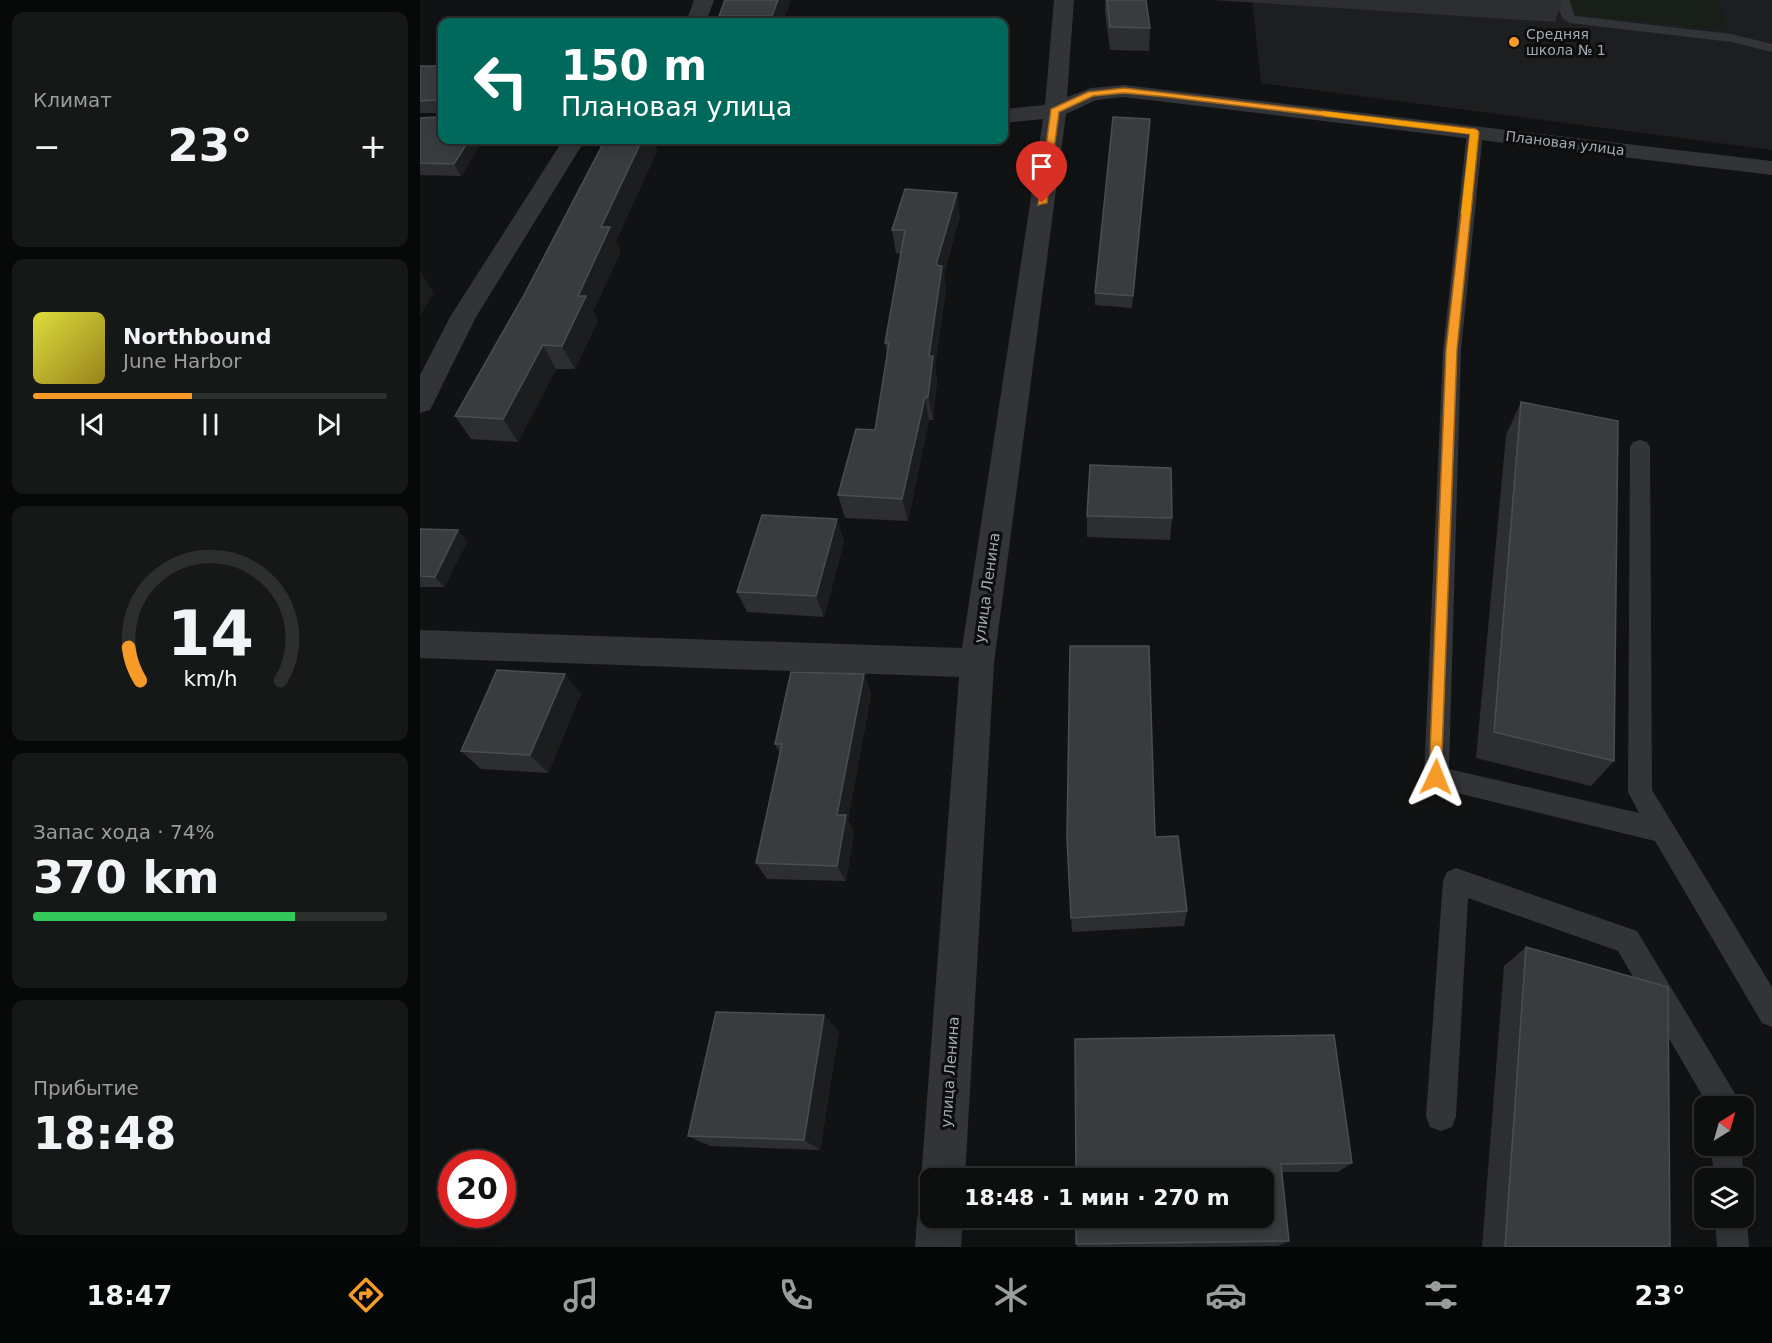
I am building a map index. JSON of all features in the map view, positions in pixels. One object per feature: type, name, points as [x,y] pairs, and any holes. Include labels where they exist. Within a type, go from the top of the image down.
[{"type":"street","points":[[697,18],[704,0]]},
{"type":"street","name":"улица Ленина","points":[[944,1168],[977,663],[1055,111],[1062,50],[1064,0]]},
{"type":"street","name":"Плановая улица","points":[[1008,116],[1055,111],[1091,94],[1124,91],[1772,168]]},
{"type":"street","points":[[420,403],[462,316],[571,144]]},
{"type":"street","points":[[420,644],[977,663]]},
{"type":"street","points":[[938,1247],[939,1228]]},
{"type":"lane","points":[[1562,0],[1570,19],[1731,38],[1772,48]]},
{"type":"lane","points":[[1475,132],[1452,350],[1436,777],[1663,831]]},
{"type":"lane","points":[[1640,447],[1640,792],[1772,1013]]},
{"type":"lane","points":[[1441,1116],[1456,881],[1627,940],[1720,1096]]},
{"type":"lane","points":[[1732,1228],[1733,1247]]},
{"type":"shaded area","name":"Средняя школа № 1","points":[[1252,0],[1772,0],[1772,150],[1261,83]]},
{"type":"shaded area","points":[[1567,0],[1719,0],[1727,30],[1569,14]]},
{"type":"building","points":[[725,0],[778,0],[772,16],[719,16]]},
{"type":"building","points":[[1107,0],[1146,0],[1150,28],[1110,27]]},
{"type":"building","points":[[420,66],[438,66],[438,144],[466,144],[454,164],[420,163],[420,118],[437,117],[437,100],[420,101]]},
{"type":"building","points":[[1113,117],[1150,119],[1133,296],[1095,293]]},
{"type":"building","points":[[603,144],[640,144],[601,227],[610,227],[578,296],[586,296],[562,346],[543,345],[503,419],[455,416],[524,295]]},
{"type":"building","points":[[905,189],[957,193],[936,265],[942,266],[929,356],[933,356],[928,397],[925,397],[902,499],[838,495],[856,429],[875,430],[889,343],[885,343],[905,230],[892,230]]},
{"type":"building","points":[[1521,402],[1618,421],[1614,761],[1494,732]]},
{"type":"building","points":[[1090,465],[1171,468],[1172,518],[1087,516]]},
{"type":"building","points":[[762,515],[837,519],[816,596],[737,592]]},
{"type":"building","points":[[420,529],[458,530],[435,577],[420,576]]},
{"type":"building","points":[[1070,646],[1149,646],[1155,837],[1178,836],[1187,911],[1071,918],[1067,838]]},
{"type":"building","points":[[497,670],[565,674],[530,755],[461,751]]},
{"type":"building","points":[[791,672],[864,674],[837,815],[846,815],[837,866],[756,863],[782,744],[775,744]]},
{"type":"building","points":[[1526,947],[1668,987],[1670,1247],[1505,1247]]},
{"type":"building","points":[[716,1012],[824,1015],[804,1140],[688,1136]]},
{"type":"building","points":[[1334,1035],[1352,1163],[1281,1164],[1289,1241],[1076,1244],[1076,1228],[1274,1228],[1274,1168],[1076,1168],[1075,1039]]},
{"type":"slow traffic","points":[[1325,113],[1475,132],[1466,214]]},
{"type":"place","name":"Средняя школа № 1","points":[[1514,42]]},
{"type":"route","points":[[1042,203],[1055,111],[1091,94],[1124,91],[1167,94],[1475,132],[1452,350],[1436,777]]}]
